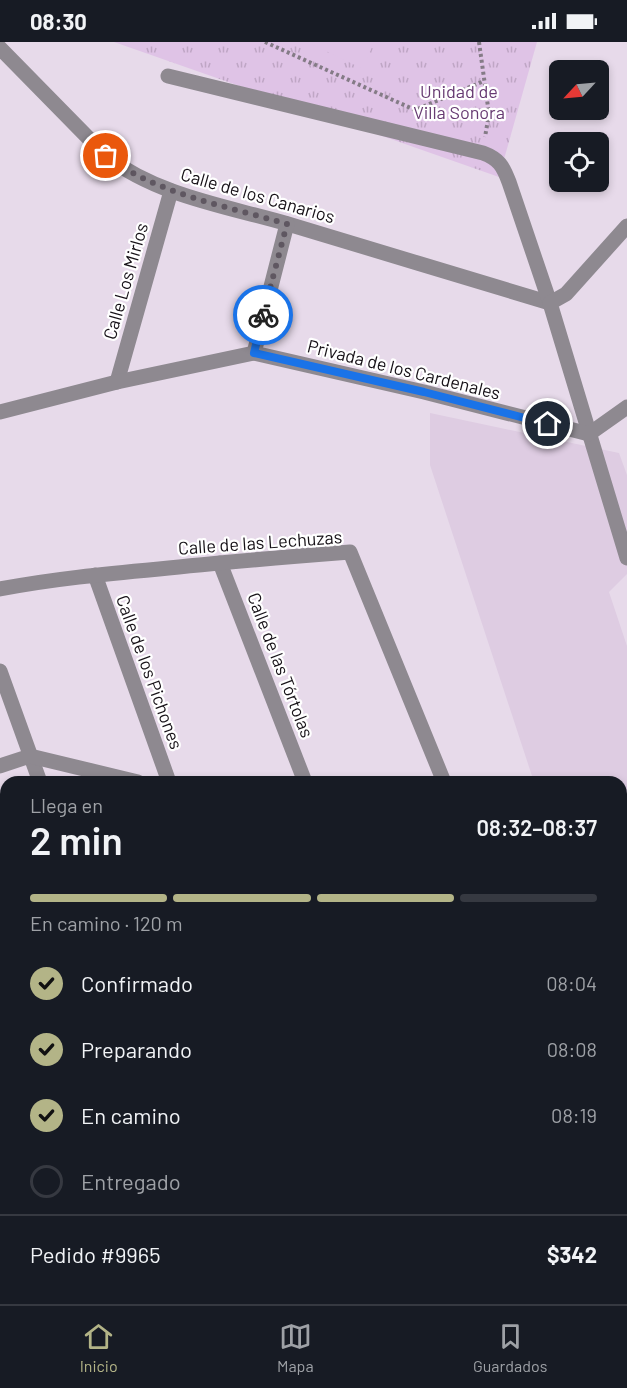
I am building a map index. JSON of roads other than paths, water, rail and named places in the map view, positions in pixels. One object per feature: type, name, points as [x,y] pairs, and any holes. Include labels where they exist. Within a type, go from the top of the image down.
[{"type":"street","name":"Calle de los Canarios","points":[[0,48],[106,156],[139,177],[171,191],[550,303]]},
{"type":"street","points":[[168,76],[483,153],[494,157],[501,164],[550,303],[627,558]]},
{"type":"street","name":"Calle Los Mirlos","points":[[117,382],[171,191]]},
{"type":"street","points":[[254,353],[287,224]]},
{"type":"street","points":[[550,303],[566,294],[627,226]]},
{"type":"street","name":"Privada de los Cardenales","points":[[0,412],[117,382],[254,353],[424,392],[589,434]]},
{"type":"street","points":[[589,434],[627,407]]},
{"type":"street","name":"Calle de las Lechuzas","points":[[0,589],[34,582],[95,575],[350,552],[442,776]]},
{"type":"street","name":"Calle de las Tórtolas","points":[[220,562],[303,776]]},
{"type":"street","name":"Calle de los Pichones","points":[[95,575],[167,776]]},
{"type":"street","points":[[0,671],[38,776]]},
{"type":"street","points":[[0,766],[30,756],[113,776]]},
{"type":"park label","name":"Unidad de Villa Sonora","points":[[459,101]]}]
